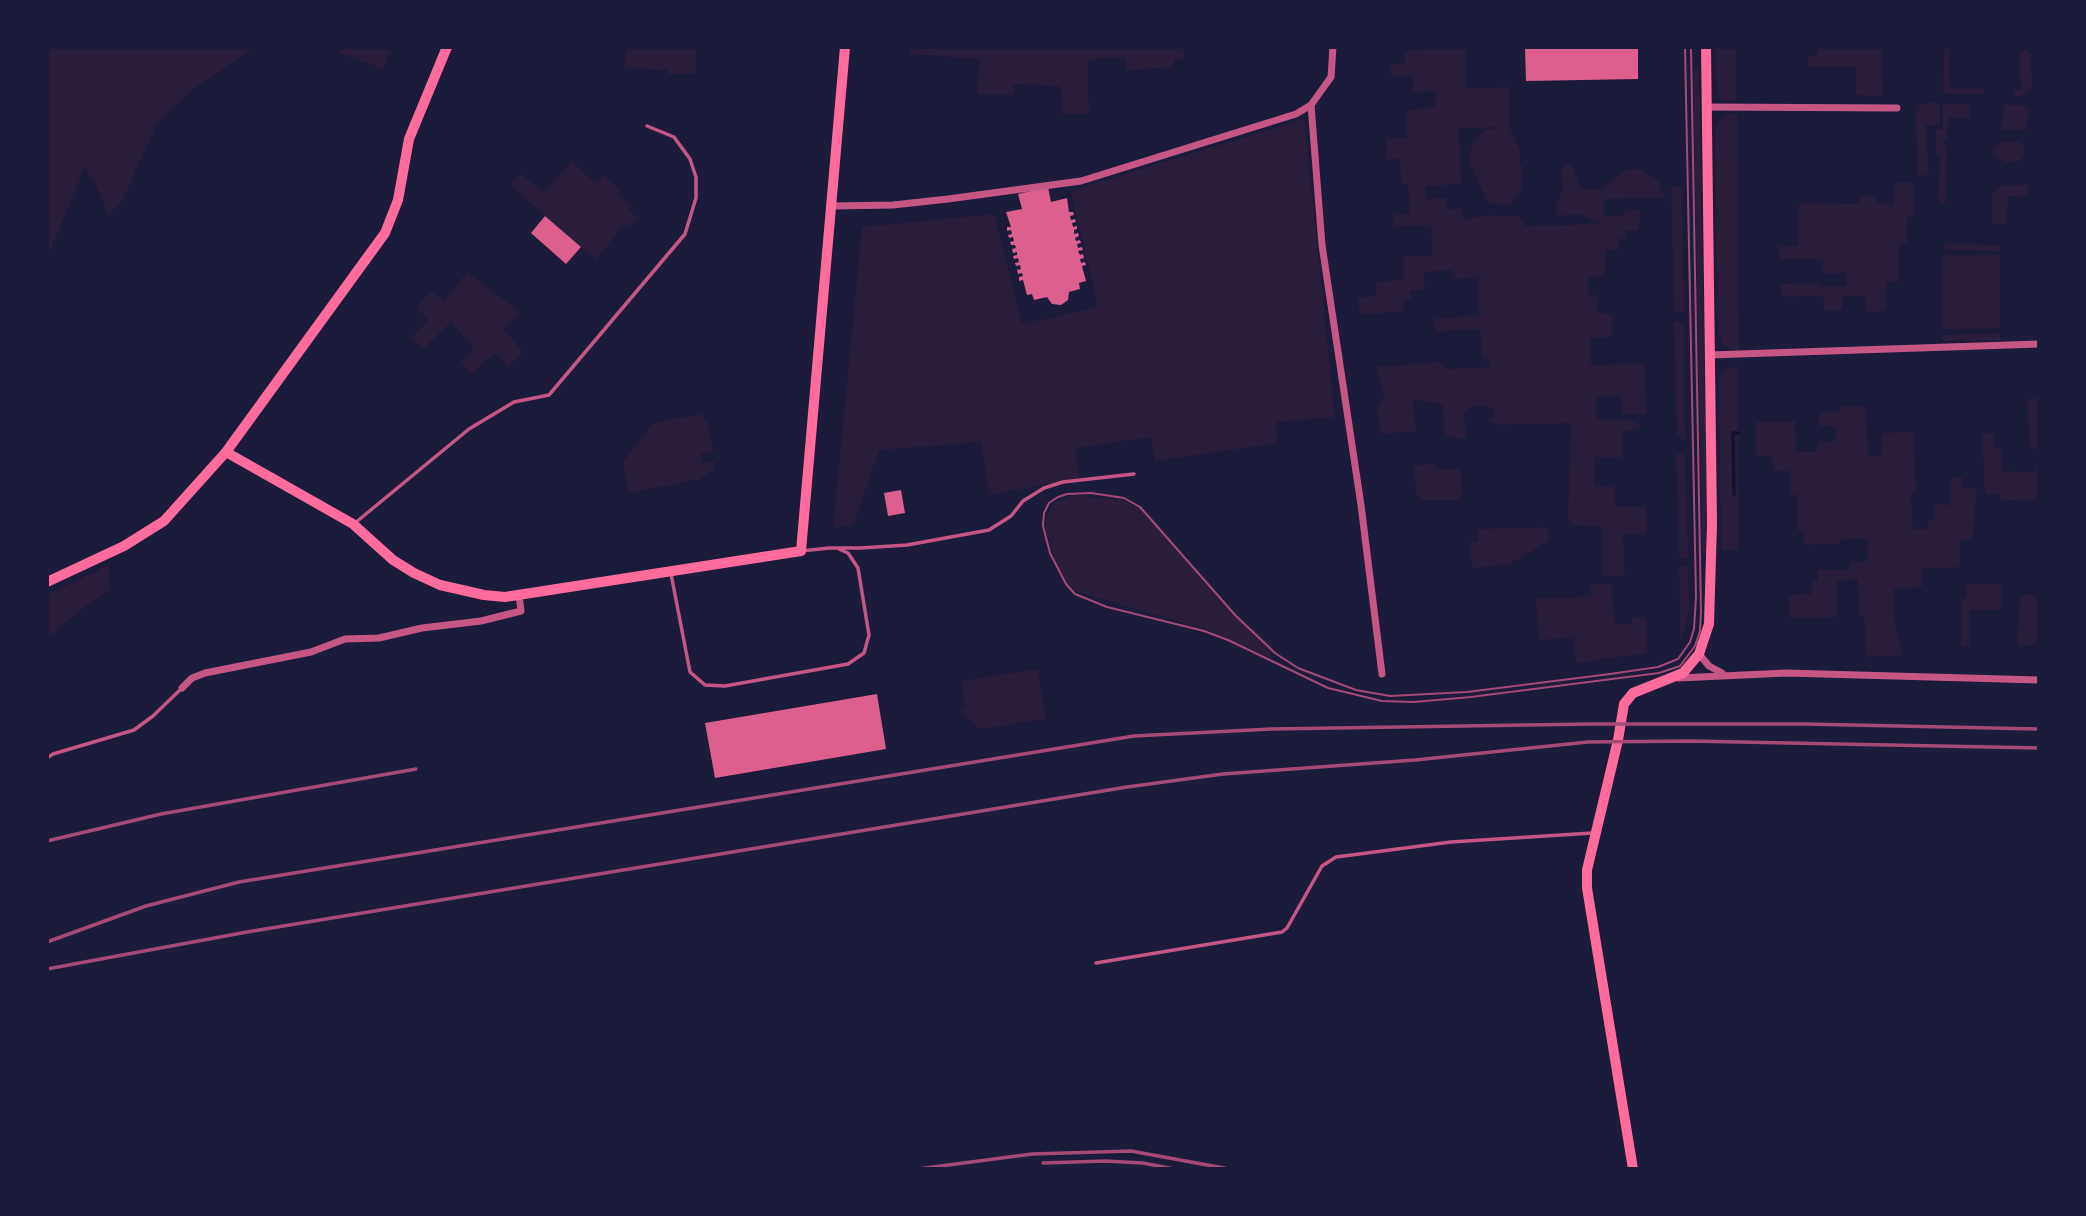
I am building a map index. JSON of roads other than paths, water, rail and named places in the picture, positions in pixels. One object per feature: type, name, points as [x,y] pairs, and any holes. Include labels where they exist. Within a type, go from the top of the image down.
[{"type":"main road","points":[[47,582],[124,546],[164,521],[226,452],[385,233],[398,200],[409,139],[447,47]]},
{"type":"main road","points":[[226,452],[353,524],[393,560],[414,573],[440,585],[484,596],[519,595],[801,551],[845,47]]},
{"type":"main road","points":[[1633,1169],[1587,888],[1588,863],[1607,789],[1624,704],[1633,693],[1683,673],[1699,654],[1705,641],[1711,609],[1706,47]]},
{"type":"street","points":[[832,206],[934,201],[1081,181],[1296,114],[1311,105],[1331,77],[1333,47]]},
{"type":"street","points":[[1311,105],[1322,245],[1361,505],[1382,674]]},
{"type":"street","points":[[1706,107],[1897,108]]},
{"type":"street","points":[[1709,355],[2039,344]]},
{"type":"street","points":[[181,688],[192,678],[205,673],[311,652],[345,639],[379,638],[422,628],[481,621],[521,611],[519,595]]},
{"type":"street","points":[[1699,654],[1715,670],[1728,675]]},
{"type":"street","points":[[1658,682],[1677,678],[1786,673],[2039,680]]},
{"type":"lane","points":[[353,524],[469,429],[514,402],[549,395],[685,234],[695,198],[696,177],[690,159],[674,137],[647,125]]},
{"type":"lane","points":[[801,551],[907,545],[989,530],[1011,516],[1023,501],[1044,488],[1063,482],[1134,474]]},
{"type":"lane","points":[[671,571],[686,663],[690,672],[705,685],[725,686],[848,664],[857,660],[868,645],[859,568],[854,559],[839,549]]},
{"type":"lane","points":[[47,758],[134,730],[153,716],[181,688]]},
{"type":"lane","points":[[1096,963],[1282,932],[1287,928],[1322,866],[1336,858],[1451,842],[1594,833]]},
{"type":"waterway","points":[[1734,494],[1733,433],[1738,433]]},
{"type":"tram line","points":[[1685,47],[1696,597],[1694,629],[1690,642],[1678,659],[1658,667],[1467,692],[1390,696],[1356,690],[1298,668],[1275,653],[1236,616],[1140,507],[1124,498],[1091,493],[1058,497],[1049,503],[1044,513],[1043,526],[1050,553],[1066,584],[1075,594],[1107,607],[1204,631],[1328,688],[1382,701],[1414,702],[1471,697],[1659,673],[1680,666],[1695,646],[1700,631],[1701,612],[1691,47]]},
{"type":"railway","points":[[47,942],[146,906],[239,882],[1134,736],[1271,729],[1590,724],[1805,724],[2039,729]]},
{"type":"railway","points":[[47,969],[247,932],[1127,787],[1223,774],[1415,760],[1588,742],[1689,741],[2039,748]]},
{"type":"railway","points":[[47,841],[161,814],[416,769]]},
{"type":"railway","points":[[918,1169],[1032,1154],[1131,1151],[1229,1169]]},
{"type":"railway","points":[[1043,1163],[1105,1161],[1143,1163],[1174,1169]]}]
